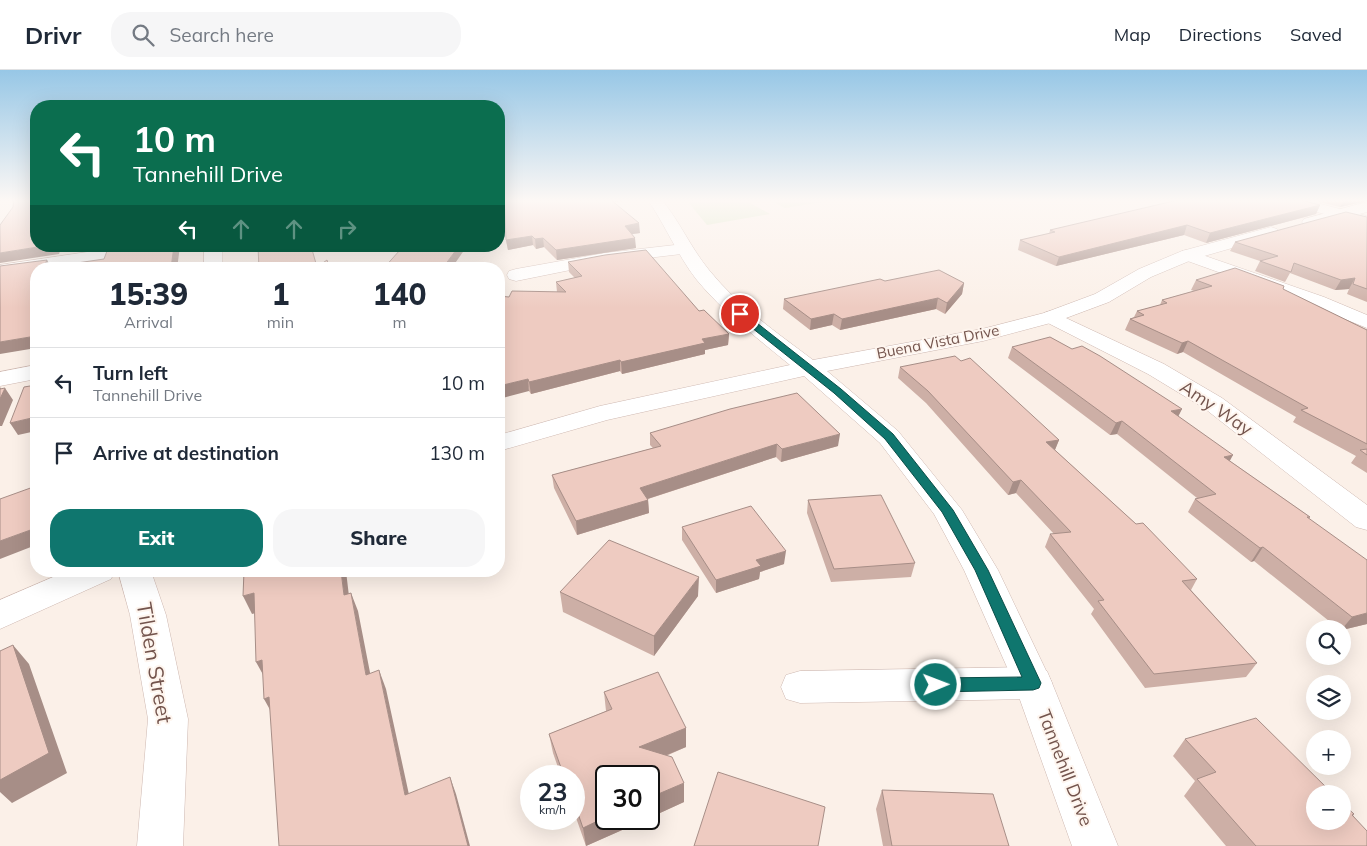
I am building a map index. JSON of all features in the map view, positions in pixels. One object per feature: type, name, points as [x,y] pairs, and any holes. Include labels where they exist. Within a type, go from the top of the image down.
[{"type":"street","name":"Tannehill Drive","points":[[677,236],[703,275],[740,314],[838,391],[889,437],[947,510],[981,570],[1033,683],[1095,846]]},
{"type":"street","name":"Buena Vista Drive","points":[[505,441],[600,414],[807,368],[982,335],[1051,317],[1102,298],[1145,273],[1188,255],[1258,236]]},
{"type":"street","points":[[516,275],[605,258],[684,249]]},
{"type":"street","points":[[55,262],[124,252]]},
{"type":"street","points":[[1188,255],[1317,301],[1367,322]]},
{"type":"street","points":[[0,270],[30,266]]},
{"type":"street","name":"Amy Way","points":[[1051,317],[1156,369],[1213,403],[1367,520]]},
{"type":"street","points":[[0,379],[30,373]]},
{"type":"street","points":[[0,615],[86,577]]},
{"type":"street","name":"Tilden Street","points":[[136,577],[148,615],[168,719],[160,846]]},
{"type":"street","points":[[800,687],[1033,683]]},
{"type":"building","points":[[0,236],[30,236],[30,248],[0,253]]},
{"type":"building","points":[[506,236],[531,236],[506,240]]},
{"type":"building","points":[[532,236],[634,236],[635,238],[556,250],[543,238],[535,239]]},
{"type":"building","points":[[1037,236],[1142,236],[1059,257],[1020,240]]},
{"type":"building","points":[[1256,236],[1367,236],[1367,289],[1353,284],[1355,278],[1341,280],[1294,263],[1291,272],[1260,261],[1278,256],[1235,242]]},
{"type":"building","points":[[646,250],[699,311],[704,310],[729,334],[702,339],[705,343],[621,362],[620,360],[529,382],[528,379],[505,385],[505,297],[509,297],[512,291],[566,292],[556,282],[582,276],[568,262]]},
{"type":"building","points":[[107,252],[173,252],[172,262],[84,262],[104,259]]},
{"type":"building","points":[[258,252],[313,252],[316,262],[259,262]]},
{"type":"building","points":[[398,252],[455,252],[447,262],[389,262]]},
{"type":"building","points":[[30,262],[30,337],[0,342],[0,266]]},
{"type":"building","points":[[1235,268],[1284,286],[1283,289],[1367,330],[1367,444],[1301,410],[1308,408],[1188,341],[1182,343],[1130,319],[1144,315],[1137,311],[1167,303],[1162,300],[1212,286],[1196,280]]},
{"type":"building","points":[[939,270],[964,283],[947,303],[938,298],[842,319],[834,314],[811,319],[784,299],[880,279],[885,281]]},
{"type":"building","points":[[1050,337],[1072,349],[1082,346],[1182,409],[1171,411],[1233,455],[1224,457],[1310,517],[1307,517],[1367,560],[1367,613],[1352,617],[1263,547],[1260,548],[1195,499],[1216,494],[1122,421],[1116,423],[1012,347]]},
{"type":"building","points":[[955,356],[961,361],[970,358],[1059,440],[1046,442],[1136,524],[1143,523],[1197,579],[1182,581],[1257,663],[1154,674],[1098,601],[1104,600],[1050,534],[1071,532],[1021,480],[1013,482],[928,391],[900,367]]},
{"type":"building","points":[[30,386],[30,418],[10,423],[24,387]]},
{"type":"building","points":[[5,388],[0,399],[0,389]]},
{"type":"building","points":[[797,393],[840,434],[782,449],[777,444],[640,488],[648,500],[576,521],[552,475],[661,446],[650,433],[730,409]]},
{"type":"building","points":[[1367,449],[1367,455],[1360,450]]},
{"type":"building","points":[[30,488],[30,530],[0,541],[0,499]]},
{"type":"building","points":[[881,495],[915,563],[834,569],[808,500]]},
{"type":"building","points":[[751,506],[786,551],[756,560],[761,566],[716,580],[682,527]]},
{"type":"building","points":[[609,540],[699,577],[654,636],[560,592]]},
{"type":"building","points":[[244,577],[342,577],[344,595],[351,593],[366,675],[379,670],[405,795],[450,777],[468,846],[279,846],[269,697],[264,699],[262,660],[256,662],[254,593],[243,596]]},
{"type":"building","points":[[13,645],[49,753],[0,780],[0,651]]},
{"type":"building","points":[[658,672],[686,728],[639,747],[672,757],[684,783],[660,793],[660,765],[595,765],[595,822],[585,827],[585,765],[560,765],[549,734],[612,709],[604,692]]},
{"type":"building","points":[[1256,718],[1306,767],[1306,775],[1314,775],[1324,785],[1306,785],[1306,830],[1351,830],[1351,811],[1354,814],[1352,815],[1367,831],[1367,846],[1256,846],[1197,779],[1216,772],[1185,739]]},
{"type":"building","points":[[718,772],[825,807],[818,846],[694,846]]},
{"type":"building","points":[[882,790],[993,794],[1009,846],[892,846]]},
{"type":"route","points":[[740,314],[778,346],[838,391],[889,437],[947,510],[981,570],[1033,683],[936,685]]}]
